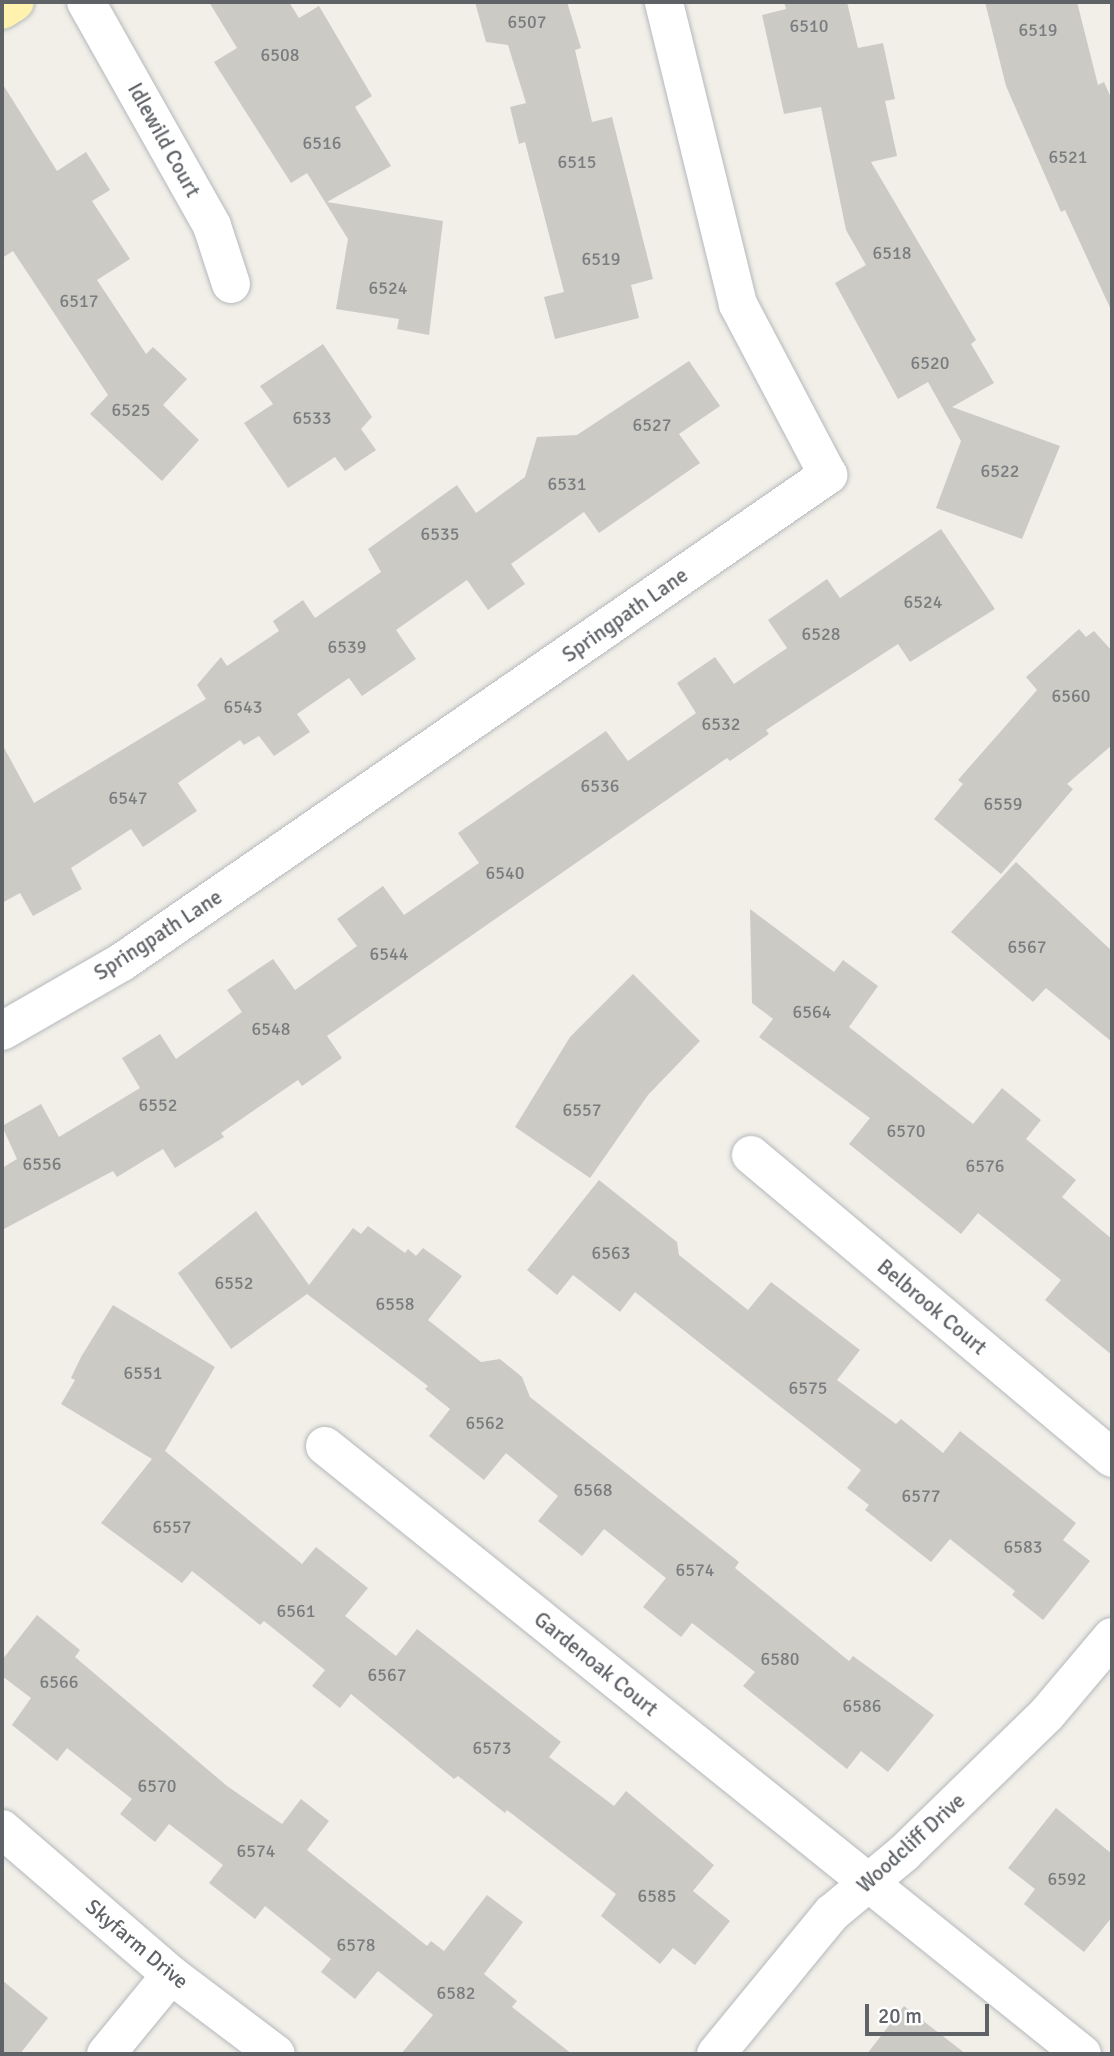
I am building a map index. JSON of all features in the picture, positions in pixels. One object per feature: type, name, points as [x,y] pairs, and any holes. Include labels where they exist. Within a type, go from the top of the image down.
[{"type":"main road","points":[[2,10],[15,2]]},
{"type":"street","name":"Idlewild Court","points":[[86,2],[212,226],[231,284]]},
{"type":"street","name":"Springpath Lane","points":[[2,1031],[122,962],[828,475],[738,304],[664,2]]},
{"type":"street","name":"Belbrook Court","points":[[751,1155],[1112,1458]]},
{"type":"street","name":"Gardenoak Court","points":[[325,1446],[1082,2054]]},
{"type":"street","name":"Woodcliff Drive","points":[[716,2054],[832,1913],[868,1883],[1047,1714],[1112,1637]]},
{"type":"street","name":"Skyfarm Drive","points":[[2,1829],[171,1975],[276,2054]]},
{"type":"street","points":[[106,2054],[171,1975]]},
{"type":"building","points":[[209,2],[289,2],[299,18],[319,6],[372,96],[355,107],[391,166],[327,202],[443,221],[429,335],[397,329],[399,319],[336,309],[348,239],[307,173],[291,183],[214,62],[237,48]]},
{"type":"building","points":[[475,2],[567,2],[581,48],[575,50],[592,122],[612,117],[653,279],[631,285],[639,318],[555,339],[544,297],[564,292],[525,142],[519,144],[510,107],[526,103],[508,45],[486,42]]},
{"type":"building","points":[[784,2],[847,2],[858,48],[883,43],[895,99],[885,101],[897,156],[871,162],[976,340],[971,344],[994,383],[952,407],[1060,446],[1022,539],[936,508],[961,441],[928,382],[898,399],[835,283],[866,265],[846,230],[821,107],[784,114],[762,15],[786,9]]},
{"type":"building","points":[[985,2],[1077,2],[1098,85],[1104,82],[1112,100],[1112,312],[1065,210],[1061,212],[1006,86]]},
{"type":"building","points":[[2,83],[57,171],[86,152],[110,190],[92,201],[130,259],[97,280],[146,354],[153,347],[187,379],[163,405],[199,440],[162,481],[90,414],[108,395],[13,251],[2,258]]},
{"type":"building","points":[[323,344],[372,417],[361,429],[376,450],[345,471],[335,457],[288,488],[244,423],[273,404],[260,386]]},
{"type":"building","points":[[689,361],[720,406],[679,434],[700,463],[599,533],[584,512],[511,564],[525,584],[488,610],[467,580],[396,630],[416,659],[362,696],[349,678],[297,714],[310,732],[274,756],[259,736],[244,745],[240,740],[178,783],[197,811],[143,847],[131,829],[71,868],[82,889],[33,916],[20,893],[2,903],[2,744],[34,803],[206,699],[197,685],[221,657],[227,666],[279,631],[273,621],[303,600],[315,618],[381,572],[368,549],[457,485],[476,513],[525,477],[537,437],[577,435]]},
{"type":"building","points":[[941,529],[995,609],[910,662],[898,644],[766,730],[769,734],[730,761],[727,758],[327,1036],[342,1058],[302,1086],[298,1080],[221,1133],[224,1137],[175,1168],[163,1149],[117,1177],[113,1171],[2,1230],[2,1168],[17,1159],[2,1126],[41,1104],[59,1137],[140,1088],[122,1058],[160,1034],[176,1059],[242,1012],[227,990],[273,959],[295,990],[357,946],[337,919],[383,886],[404,915],[479,863],[458,833],[606,731],[628,761],[696,713],[677,683],[715,657],[734,684],[787,648],[768,620],[827,579],[840,598]]},
{"type":"building","points":[[1079,629],[1086,637],[1094,631],[1112,651],[1112,745],[1067,784],[1073,789],[1001,874],[934,819],[963,784],[958,780],[1037,690],[1026,677]]},
{"type":"building","points":[[1016,862],[1112,951],[1112,1042],[1046,988],[1033,1002],[951,932]]},
{"type":"building","points":[[750,909],[834,972],[843,960],[878,986],[849,1027],[973,1124],[1002,1088],[1041,1120],[1026,1139],[1076,1180],[1062,1197],[1112,1239],[1112,1355],[1045,1300],[1061,1280],[978,1213],[961,1234],[849,1144],[870,1118],[759,1037],[773,1019],[752,1003]]},
{"type":"building","points":[[633,974],[700,1041],[648,1095],[590,1178],[515,1127],[570,1037]]},
{"type":"building","points":[[599,1180],[677,1242],[679,1255],[748,1310],[771,1282],[860,1350],[837,1380],[896,1424],[901,1419],[943,1453],[960,1431],[1076,1523],[1063,1540],[1090,1561],[1043,1620],[1012,1595],[1015,1591],[950,1539],[931,1562],[865,1510],[869,1505],[847,1488],[861,1470],[635,1292],[620,1312],[573,1275],[557,1295],[527,1270]]},
{"type":"building","points":[[256,1211],[309,1285],[353,1228],[361,1234],[368,1226],[405,1253],[408,1249],[416,1256],[423,1248],[462,1276],[428,1320],[481,1362],[500,1359],[522,1377],[530,1397],[739,1562],[735,1568],[849,1661],[853,1656],[934,1715],[888,1772],[861,1751],[847,1769],[743,1686],[755,1672],[692,1623],[681,1637],[643,1607],[666,1578],[604,1529],[582,1556],[538,1521],[558,1496],[506,1453],[484,1480],[429,1436],[450,1409],[425,1389],[428,1386],[307,1294],[231,1349],[178,1273]]},
{"type":"building","points":[[113,1305],[215,1367],[165,1451],[302,1564],[316,1547],[368,1588],[345,1616],[396,1656],[417,1629],[561,1742],[549,1757],[614,1806],[626,1791],[714,1865],[693,1891],[730,1921],[695,1965],[673,1948],[660,1964],[601,1916],[616,1894],[507,1810],[505,1813],[458,1776],[454,1779],[351,1694],[340,1708],[312,1686],[325,1670],[264,1621],[260,1625],[192,1571],[182,1583],[101,1523],[152,1459],[61,1404],[75,1380],[71,1378],[81,1357]]},
{"type":"building","points":[[37,1615],[80,1650],[75,1657],[227,1786],[282,1824],[301,1799],[329,1821],[307,1850],[427,1946],[431,1941],[444,1951],[487,1895],[523,1922],[484,1974],[517,2001],[512,2007],[572,2054],[401,2054],[433,2015],[378,1971],[355,1999],[321,1972],[331,1959],[265,1906],[255,1919],[209,1883],[223,1865],[169,1824],[155,1842],[120,1814],[132,1799],[67,1748],[57,1761],[12,1725],[31,1698],[2,1676],[2,1660]]},
{"type":"building","points":[[1056,1808],[1112,1854],[1112,1917],[1084,1952],[1024,1904],[1035,1889],[1008,1868]]},
{"type":"building","points":[[2,1980],[48,2018],[20,2054],[2,2054]]},
{"type":"building","points":[[904,2006],[966,2054],[867,2054]]}]
